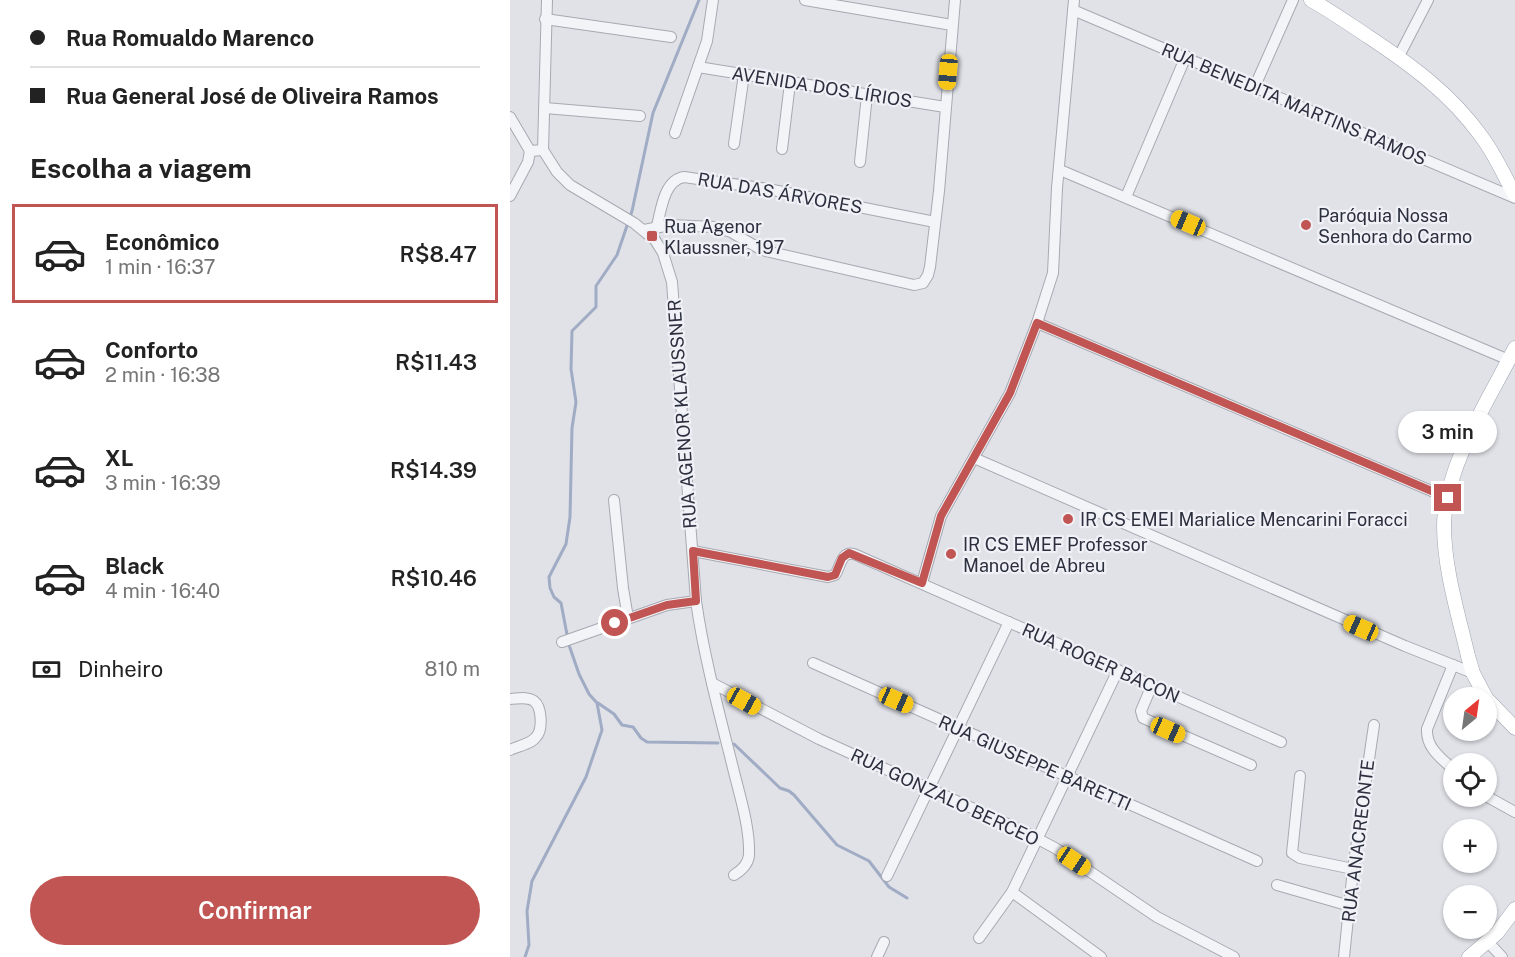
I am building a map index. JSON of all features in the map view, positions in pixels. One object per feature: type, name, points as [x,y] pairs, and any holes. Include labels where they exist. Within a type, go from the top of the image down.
[{"type":"main road","points":[[1311,0],[1420,72],[1443,92],[1469,119],[1483,138],[1515,196]]},
{"type":"main road","points":[[1480,687],[1473,673],[1454,593],[1445,549],[1444,523],[1448,498],[1466,443],[1512,354]]},
{"type":"main road","points":[[1497,709],[1515,728]]},
{"type":"main road","points":[[1469,957],[1488,942],[1515,909]]},
{"type":"street","points":[[530,151],[543,150],[547,0]]},
{"type":"street","points":[[675,134],[707,41],[713,0]]},
{"type":"street","points":[[805,0],[872,6],[952,25]]},
{"type":"street","points":[[639,227],[670,225],[715,227],[731,232],[762,250],[914,285],[926,280],[930,267],[935,222],[955,0]]},
{"type":"street","points":[[1255,86],[1293,0]]},
{"type":"street","points":[[1398,57],[1428,0]]},
{"type":"street","points":[[922,583],[941,516],[1010,393],[1037,323],[1053,273],[1073,5]]},
{"type":"street","name":"RUA BENEDITA MARTINS RAMOS","points":[[1073,5],[1255,86],[1515,196]]},
{"type":"street","points":[[545,19],[671,37]]},
{"type":"street","points":[[1126,197],[1186,56]]},
{"type":"street","name":"AVENIDA DOS LÍRIOS","points":[[698,67],[945,107]]},
{"type":"street","points":[[734,144],[744,74]]},
{"type":"street","points":[[782,149],[790,83]]},
{"type":"street","points":[[860,162],[867,95]]},
{"type":"street","points":[[544,108],[640,116]]},
{"type":"street","points":[[510,117],[530,151],[528,162],[510,196]]},
{"type":"street","name":"RUA AGENOR KLAUSSNER","points":[[543,150],[557,172],[570,185],[622,216],[655,240],[663,253],[672,282],[696,601],[702,639],[742,804],[749,846],[748,861],[745,867],[734,875]]},
{"type":"street","points":[[1060,170],[1512,354]]},
{"type":"street","name":"RUA DAS ÁRVORES","points":[[657,226],[670,186],[678,178],[684,177],[779,191],[935,222]]},
{"type":"street","points":[[1037,323],[1448,498]]},
{"type":"street","points":[[974,458],[1404,646],[1473,673]]},
{"type":"street","points":[[614,500],[628,618]]},
{"type":"street","name":"RUA ROGER BACON","points":[[693,551],[828,577],[835,575],[842,558],[849,553],[1281,742]]},
{"type":"street","points":[[567,640],[667,605],[696,601]]},
{"type":"street","points":[[888,876],[1009,622]]},
{"type":"street","name":"RUA GIUSEPPE BARETTI","points":[[813,663],[1257,861]]},
{"type":"street","points":[[1443,760],[1426,738],[1427,729],[1453,665]]},
{"type":"street","points":[[979,938],[1012,892],[1118,670]]},
{"type":"street","name":"RUA GONZALO BERCEO","points":[[712,683],[819,739],[1037,838],[1157,917],[1234,957]]},
{"type":"street","points":[[1152,685],[1141,711],[1146,721],[1251,765]]},
{"type":"street","points":[[510,699],[529,699],[537,704],[540,730],[536,738],[510,750]]},
{"type":"street","name":"RUA ANACREONTE","points":[[1344,957],[1353,869],[1374,725]]},
{"type":"street","points":[[1300,776],[1292,854],[1300,858],[1353,869]]},
{"type":"street","points":[[1497,802],[1515,812]]},
{"type":"street","points":[[1277,885],[1350,906]]},
{"type":"street","points":[[1012,892],[1101,957]]},
{"type":"street","points":[[877,957],[884,942]]},
{"type":"street","points":[[1488,942],[1502,957]]},
{"type":"waterway","points":[[525,957],[529,945],[527,911],[532,881],[586,777],[602,730],[597,703],[589,694],[579,674],[569,645],[561,603],[554,597],[549,577],[566,544],[570,517],[572,428],[576,402],[571,369],[572,331],[596,307],[596,286],[617,255],[632,211],[653,113],[699,0]]},
{"type":"waterway","points":[[598,703],[614,714],[622,725],[633,727],[647,742],[718,743]]},
{"type":"waterway","points":[[734,744],[780,788],[794,795],[837,845],[869,861],[889,887],[907,898]]},
{"type":"place","name":"Paróquia Nossa Senhora do Carmo","points":[[1306,225]]},
{"type":"place","name":"Rua Agenor Klaussner, 197","points":[[652,236]]},
{"type":"place","name":"IR CS EMEI Marialice Mencarini Foracci","points":[[1068,519]]},
{"type":"place","name":"IR CS EMEF Professor Manoel de Abreu","points":[[951,554]]},
{"type":"route","points":[[615,623],[678,602],[696,601],[693,551],[828,577],[835,575],[842,558],[849,553],[922,583],[941,516],[1010,393],[1037,323],[1448,498]]}]
